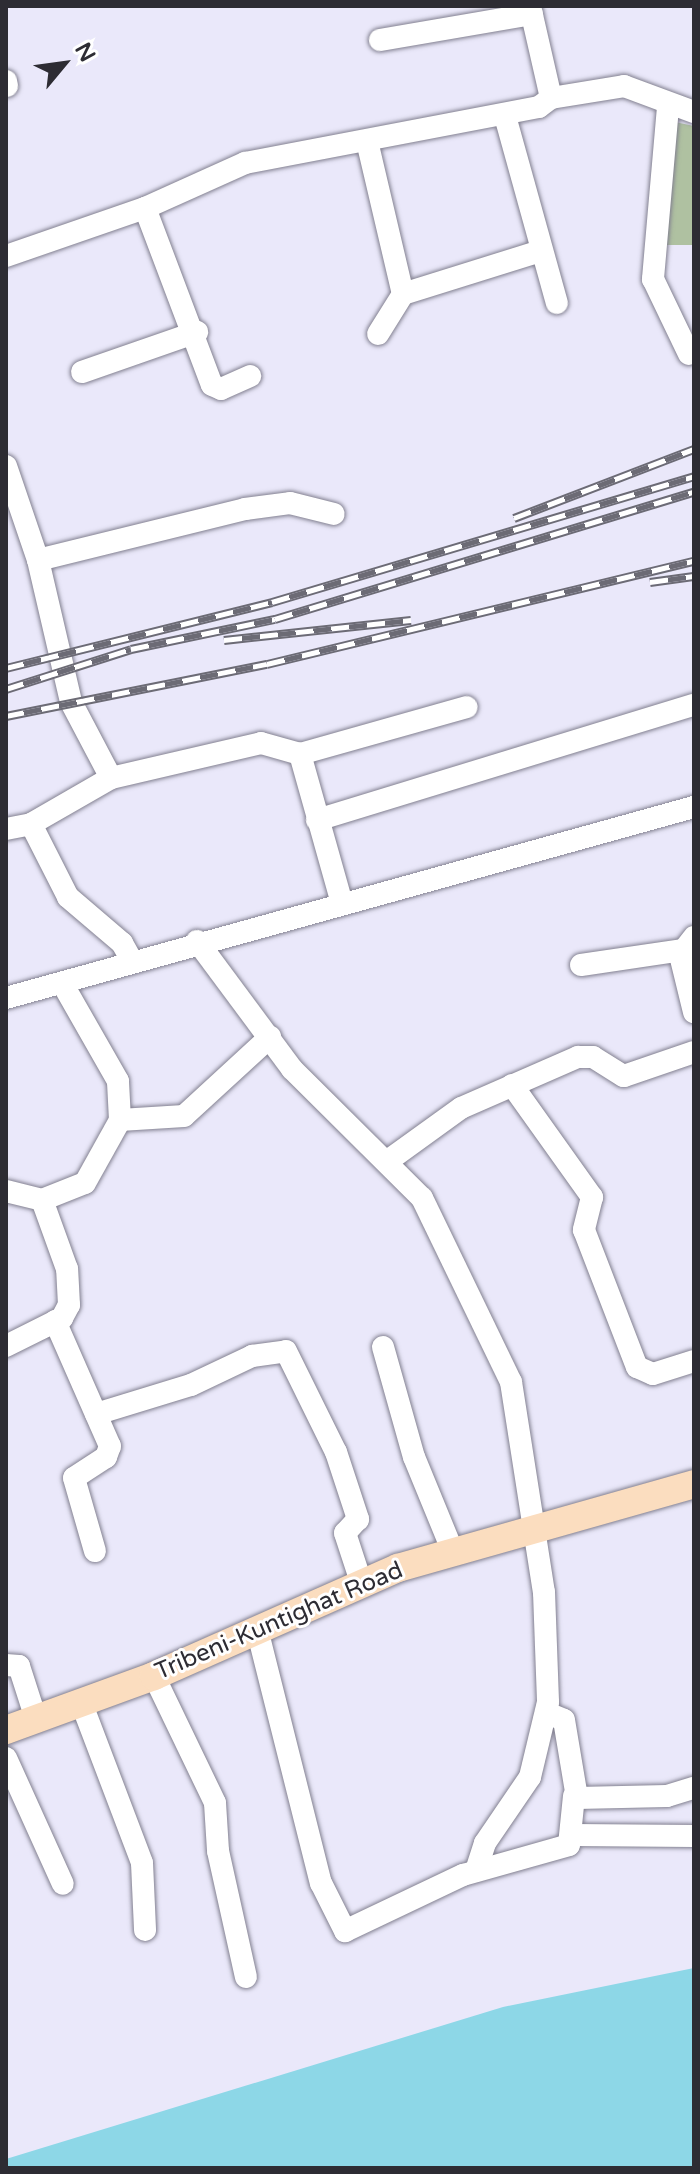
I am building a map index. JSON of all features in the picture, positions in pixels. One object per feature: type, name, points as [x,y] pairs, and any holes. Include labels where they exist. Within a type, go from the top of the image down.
[{"type":"main road","name":"Tribeni-Kuntighat Road","points":[[6,1730],[154,1676],[361,1582],[453,1552],[694,1484]]},
{"type":"street","points":[[380,40],[531,10],[551,98]]},
{"type":"street","points":[[6,256],[145,208],[245,163],[505,116],[551,98],[624,86],[654,93],[668,107],[694,112]]},
{"type":"street","points":[[668,107],[653,279],[689,354]]},
{"type":"street","points":[[505,116],[540,251],[557,303]]},
{"type":"street","points":[[367,141],[403,294]]},
{"type":"street","points":[[145,208],[197,332],[214,388],[250,376]]},
{"type":"street","points":[[378,334],[403,294],[540,251]]},
{"type":"street","points":[[82,372],[197,332]]},
{"type":"street","points":[[6,466],[13,505],[38,560],[71,702],[111,778]]},
{"type":"street","points":[[38,560],[245,509],[290,503],[334,514]]},
{"type":"street","points":[[317,820],[694,705]]},
{"type":"street","points":[[6,829],[31,824],[111,778],[261,743],[300,754],[467,707]]},
{"type":"street","points":[[300,754],[341,900]]},
{"type":"street","points":[[6,998],[341,900],[694,807]]},
{"type":"street","points":[[31,824],[68,897],[122,943],[132,961]]},
{"type":"street","points":[[197,941],[292,1069],[389,1160],[422,1198],[502,1357],[544,1592],[547,1713],[530,1777],[485,1843],[476,1871]]},
{"type":"street","points":[[581,965],[688,943],[694,1012]]},
{"type":"street","points":[[6,1191],[42,1200],[90,1179],[120,1120],[118,1081],[62,983]]},
{"type":"street","points":[[120,1120],[184,1116],[270,1037]]},
{"type":"street","points":[[389,1160],[438,1122],[578,1057],[593,1057],[624,1076],[694,1052]]},
{"type":"street","points":[[512,1085],[592,1197],[584,1230],[637,1367],[653,1374],[694,1361]]},
{"type":"street","points":[[6,1346],[55,1321],[70,1294],[42,1200]]},
{"type":"street","points":[[55,1321],[110,1451],[77,1472],[73,1485],[95,1551]]},
{"type":"street","points":[[383,1347],[414,1457],[453,1552]]},
{"type":"street","points":[[96,1414],[191,1385],[252,1356],[286,1351],[336,1452],[358,1519],[345,1533],[361,1582]]},
{"type":"street","points":[[257,1629],[321,1883],[342,1928],[349,1932],[476,1871],[555,1851],[573,1835],[694,1836]]},
{"type":"street","points":[[6,1665],[19,1666],[36,1719]]},
{"type":"street","points":[[154,1676],[215,1803],[218,1851],[246,1977]]},
{"type":"street","points":[[81,1702],[142,1863],[145,1930]]},
{"type":"street","points":[[547,1713],[564,1720],[574,1796],[573,1835]]},
{"type":"street","points":[[6,1758],[63,1884]]},
{"type":"street","points":[[574,1796],[667,1796],[694,1788]]},
{"type":"green space","points":[[670,121],[694,126],[694,245],[659,245]]},
{"type":"water","points":[[694,1968],[694,2168],[6,2168],[6,2159],[503,2007]]},
{"type":"railway","points":[[514,518],[694,449]]},
{"type":"railway","points":[[6,668],[272,602],[694,476]]},
{"type":"railway","points":[[6,689],[131,649],[275,619],[694,492]]},
{"type":"railway","points":[[6,716],[267,664],[694,561]]},
{"type":"railway","points":[[650,582],[694,576]]},
{"type":"railway","points":[[224,640],[411,620]]}]
